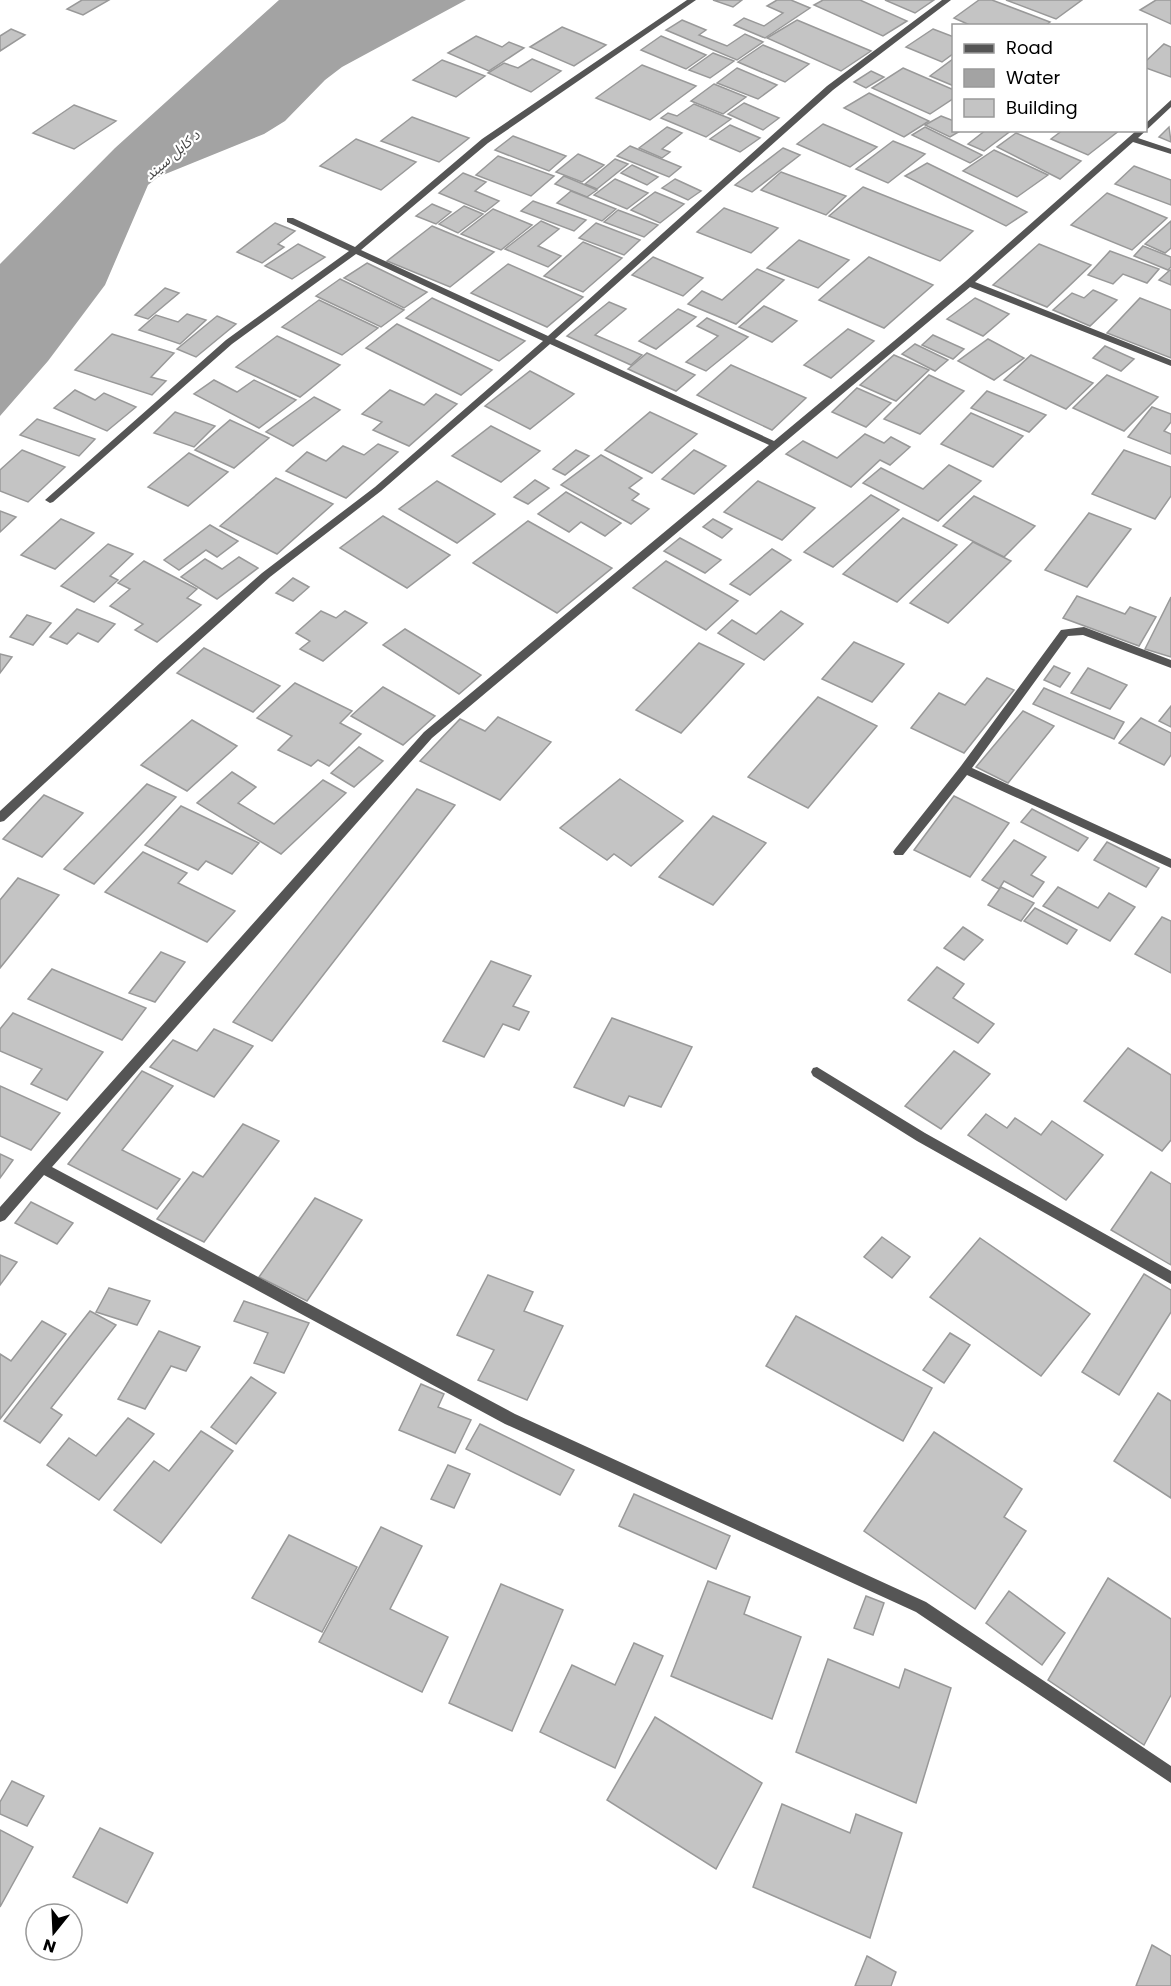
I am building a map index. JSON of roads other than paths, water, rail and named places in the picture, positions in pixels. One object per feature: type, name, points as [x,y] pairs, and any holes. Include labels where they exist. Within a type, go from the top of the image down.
[{"type":"street","points":[[50,500],[229,342],[356,250],[485,141],[692,0]]},
{"type":"street","points":[[0,818],[266,575],[378,489],[549,340],[830,88],[947,0]]},
{"type":"street","points":[[1147,126],[1171,102]]},
{"type":"street","points":[[0,1216],[380,786],[428,735],[969,283],[1140,132]]},
{"type":"street","points":[[1133,139],[1171,153]]},
{"type":"street","points":[[290,220],[776,445]]},
{"type":"street","points":[[969,283],[1171,363]]},
{"type":"street","points":[[899,852],[965,769],[1065,633],[1084,631],[1171,664]]},
{"type":"street","points":[[965,769],[1171,864]]},
{"type":"street","points":[[817,1072],[921,1137],[1171,1278]]},
{"type":"street","points":[[42,1168],[510,1419],[921,1606],[1171,1775]]},
{"type":"water","name":"د کابل سيند","points":[[279,0],[466,0],[342,67],[325,80],[285,121],[264,134],[158,177],[148,185],[105,285],[48,361],[0,416],[0,264],[115,148]]}]
